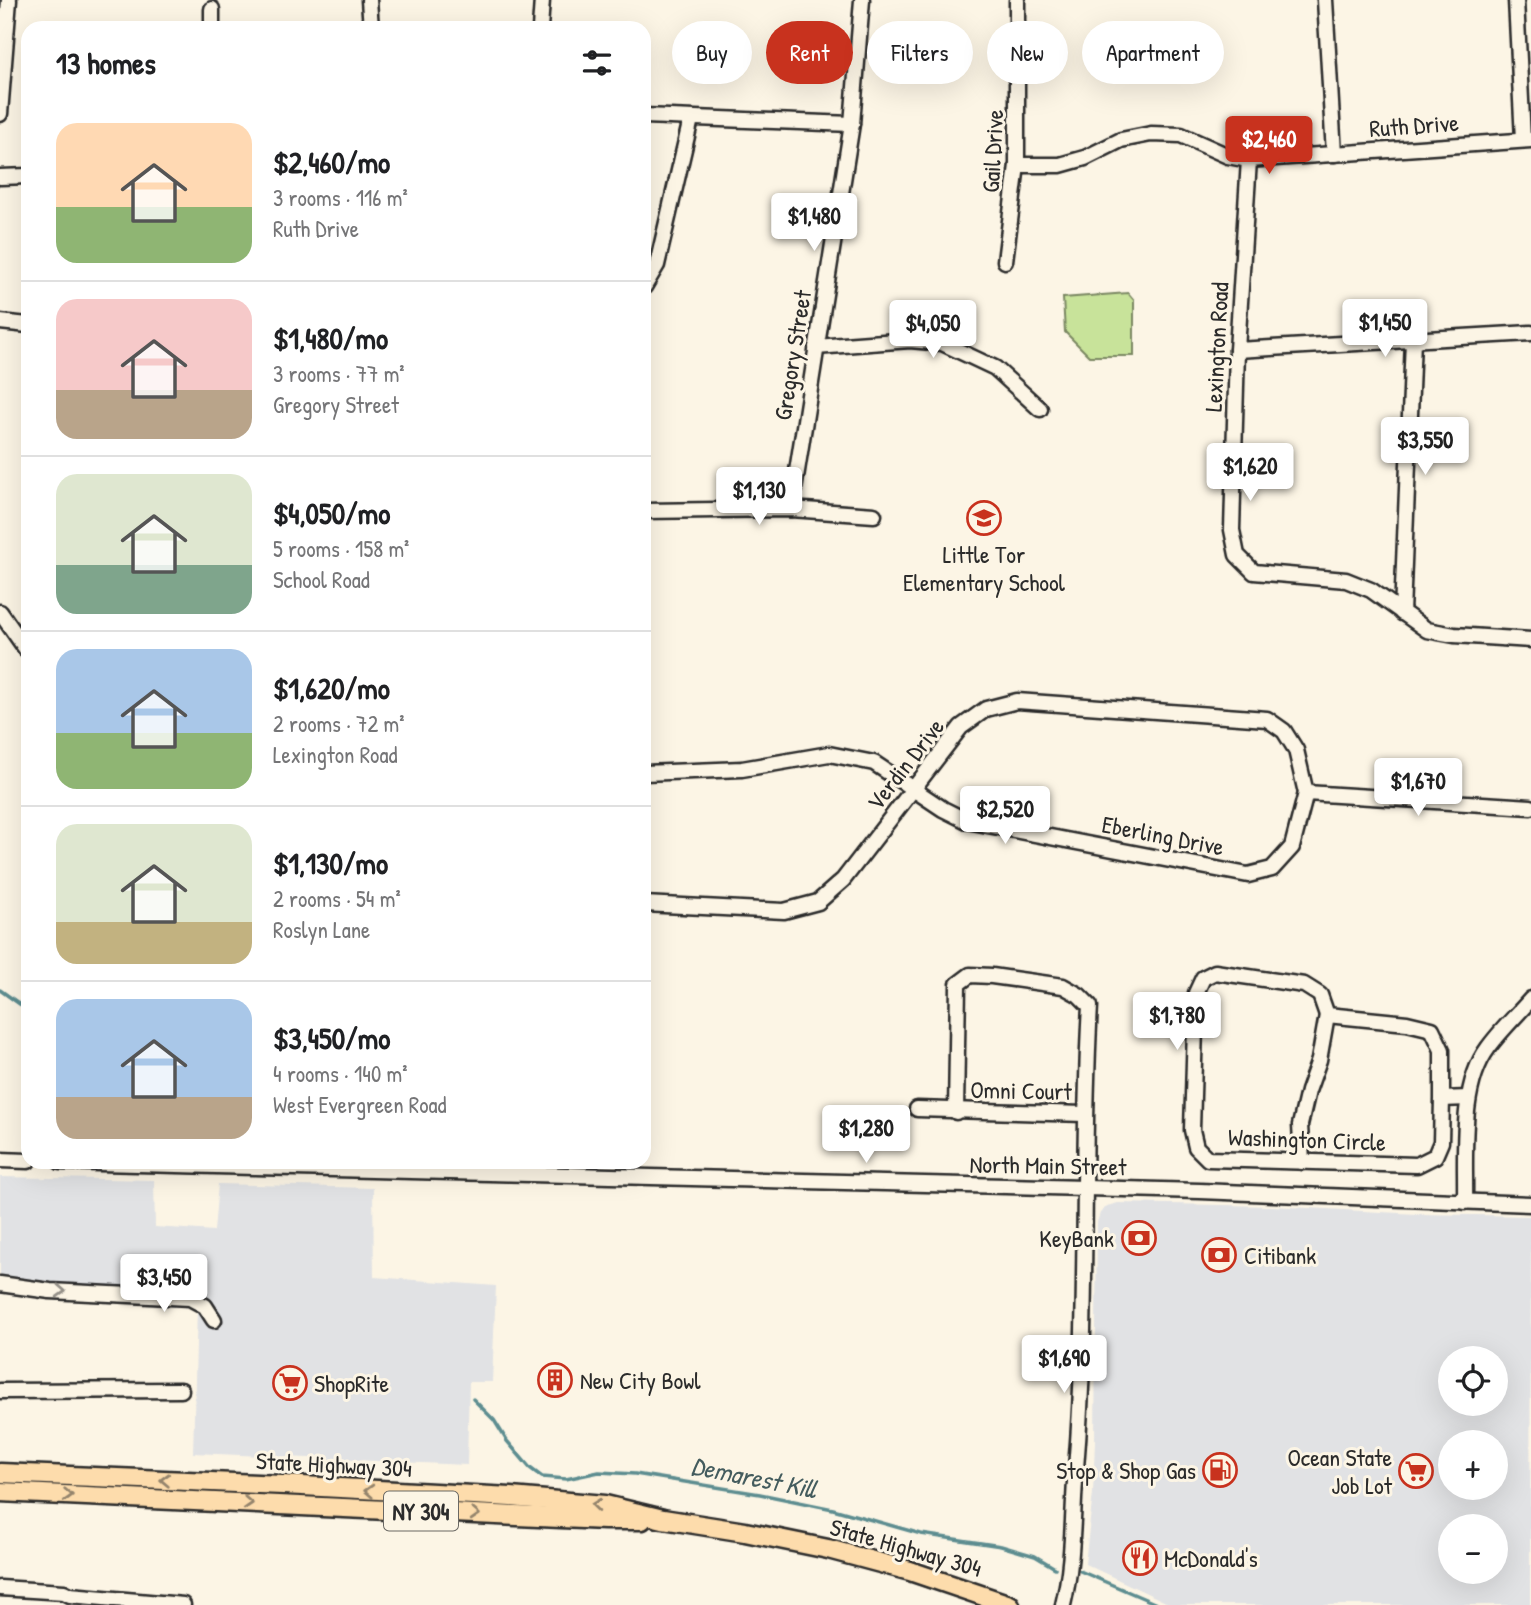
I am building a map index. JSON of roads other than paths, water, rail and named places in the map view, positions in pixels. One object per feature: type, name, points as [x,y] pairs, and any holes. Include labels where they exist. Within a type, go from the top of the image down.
[{"type":"main road","name":"State Highway 304","points":[[0,1473],[511,1497],[605,1505],[862,1558],[946,1582],[1010,1605]]},
{"type":"main road","name":"State Highway 304","points":[[0,1492],[605,1520],[663,1519]]},
{"type":"street","points":[[0,114],[9,0]]},
{"type":"street","points":[[369,0],[370,21]]},
{"type":"street","points":[[540,21],[542,0]]},
{"type":"street","name":"Gregory Street","points":[[791,509],[852,124],[862,0]]},
{"type":"street","name":"Gail Drive","points":[[1005,261],[1017,165],[1017,0]]},
{"type":"street","points":[[1325,0],[1334,154]]},
{"type":"street","points":[[1516,0],[1527,140]]},
{"type":"street","points":[[212,9],[212,21]]},
{"type":"street","points":[[651,116],[852,124]]},
{"type":"street","points":[[651,275],[657,265],[691,119]]},
{"type":"street","name":"Ruth Drive","points":[[1017,165],[1060,165],[1085,159],[1121,140],[1151,134],[1181,135],[1228,156],[1249,160],[1527,140]]},
{"type":"street","name":"Lexington Road","points":[[1249,160],[1237,350],[1232,530],[1237,555],[1254,572],[1346,580],[1371,590],[1427,630],[1454,635],[1531,640]]},
{"type":"street","points":[[0,177],[21,176]]},
{"type":"street","points":[[0,321],[21,324]]},
{"type":"street","points":[[1237,350],[1531,333]]},
{"type":"street","points":[[816,346],[910,340],[943,343],[995,368],[1040,409]]},
{"type":"street","points":[[1402,613],[1413,340]]},
{"type":"street","points":[[651,512],[791,509],[874,515]]},
{"type":"street","points":[[0,612],[21,642]]},
{"type":"street","name":"Verdin Drive","points":[[651,904],[784,911],[818,902],[844,880],[961,727],[986,709],[1017,701],[1266,719],[1284,731],[1296,750],[1306,793]]},
{"type":"street","name":"Eberling Drive","points":[[651,773],[742,769],[829,754],[874,763],[913,790],[967,821],[1248,875],[1272,869],[1292,847],[1306,793]]},
{"type":"street","points":[[1306,793],[1531,807]]},
{"type":"street","name":"Washington Circle","points":[[1215,972],[1304,985],[1320,995],[1327,1015],[1407,1023],[1432,1030],[1442,1050],[1442,1100],[1441,1142],[1435,1156],[1417,1165],[1208,1159],[1196,1147],[1192,1130],[1196,993],[1203,978],[1215,972]]},
{"type":"street","name":"Omni Court","points":[[956,1112],[958,984],[970,975],[1063,986],[1079,995],[1090,1006],[1084,1114],[1081,1415],[1071,1558],[1063,1605]]},
{"type":"street","points":[[1465,1202],[1468,1097],[1475,1070],[1487,1049],[1531,999]]},
{"type":"street","points":[[1302,1162],[1300,1125],[1319,1060],[1327,1015]]},
{"type":"street","points":[[1442,1100],[1468,1097]]},
{"type":"street","name":"Omni Court","points":[[917,1109],[1084,1114]]},
{"type":"street","points":[[0,1160],[21,1161]]},
{"type":"street","name":"North Main Street","points":[[572,1169],[1531,1204]]},
{"type":"street","points":[[0,1284],[50,1291],[190,1298],[205,1306],[214,1320]]},
{"type":"street","points":[[0,1391],[181,1390]]},
{"type":"street","points":[[0,1588],[183,1605]]},
{"type":"waterway","name":"Demarest Kill","points":[[0,990],[21,1005]]},
{"type":"waterway","name":"Demarest Kill","points":[[473,1399],[494,1420],[507,1441],[530,1468],[542,1477],[566,1479],[599,1472],[635,1474],[760,1494],[833,1509],[921,1534],[1001,1546],[1035,1556],[1055,1568]]},
{"type":"waterway","name":"Demarest Kill","points":[[1080,1571],[1159,1605]]},
{"type":"place","name":"Little Tor Elementary School","points":[[984,518]]},
{"type":"place","name":"KeyBank","points":[[1139,1238]]},
{"type":"place","name":"Citibank","points":[[1219,1255]]},
{"type":"place","name":"New City Bowl","points":[[555,1380]]},
{"type":"place","name":"ShopRite","points":[[290,1383]]},
{"type":"place","name":"Stop & Shop Gas","points":[[1220,1470]]},
{"type":"place","name":"Ocean State Job Lot","points":[[1416,1471]]},
{"type":"place","name":"McDonald's","points":[[1140,1558]]}]
